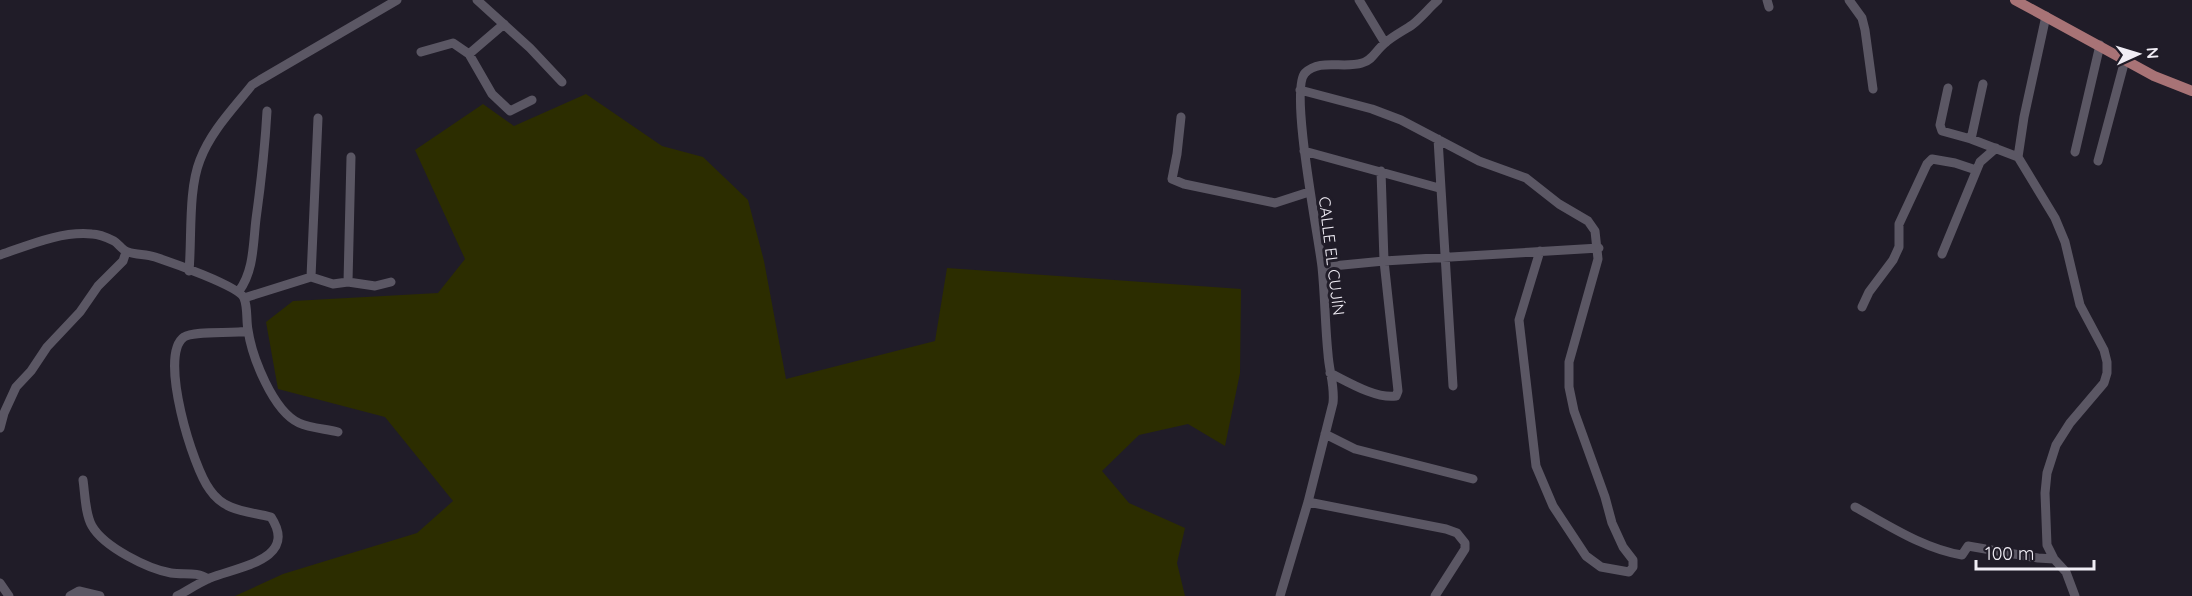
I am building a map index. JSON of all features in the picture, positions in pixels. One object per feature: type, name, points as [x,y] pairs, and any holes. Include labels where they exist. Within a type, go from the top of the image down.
[{"type":"main road","points":[[2015,0],[2154,76],[2192,91]]},
{"type":"street","points":[[189,271],[193,197],[199,162],[214,132],[252,85],[397,0]]},
{"type":"street","points":[[477,0],[562,82]]},
{"type":"street","points":[[1359,0],[1385,43]]},
{"type":"street","points":[[1438,0],[1413,24],[1385,43],[1373,57],[1364,63],[1330,64],[1310,69],[1302,77],[1300,90],[1372,109],[1401,120],[1479,161],[1526,178],[1559,204],[1588,221],[1595,231],[1599,248],[1598,259],[1569,362],[1569,387],[1574,411],[1612,523],[1623,547],[1633,560],[1633,567],[1629,572],[1601,567],[1586,556],[1553,506],[1536,466],[1519,320],[1540,250]]},
{"type":"street","points":[[1849,0],[1862,18],[1873,89]]},
{"type":"street","points":[[2018,157],[2024,117],[2046,16]]},
{"type":"street","points":[[469,54],[504,24]]},
{"type":"street","points":[[421,52],[453,43],[469,54],[492,94],[510,111],[532,100]]},
{"type":"street","points":[[2075,152],[2100,45]]},
{"type":"street","points":[[2098,161],[2126,60]]},
{"type":"street","points":[[1971,139],[1983,84]]},
{"type":"street","points":[[1948,88],[1940,128],[1945,133],[1971,139],[2018,157],[2055,218],[2065,242],[2080,306],[2107,362],[2104,383],[2070,423],[2056,445],[2047,473],[2045,494],[2047,545],[2054,559],[2066,572],[2074,596]]},
{"type":"street","name":"CALLE EL CUJÍN","points":[[1280,596],[1308,502],[1334,391],[1330,373],[1322,267],[1304,151],[1300,90]]},
{"type":"street","points":[[267,111],[265,160],[251,262],[242,295],[248,331],[268,388],[280,409],[298,423],[339,432]]},
{"type":"street","points":[[1181,117],[1178,154],[1172,179],[1184,184],[1275,203],[1309,192]]},
{"type":"street","points":[[311,277],[318,118]]},
{"type":"street","points":[[1438,139],[1439,188],[1453,386]]},
{"type":"street","points":[[1942,254],[1980,162],[1996,148]]},
{"type":"street","points":[[1304,151],[1439,188]]},
{"type":"street","points":[[348,282],[351,157]]},
{"type":"street","points":[[1862,307],[1869,292],[1893,260],[1899,247],[1899,224],[1927,164],[1932,159],[1940,159],[1976,170]]},
{"type":"street","points":[[1330,373],[1361,389],[1391,397],[1396,396],[1398,391],[1384,261],[1381,171]]},
{"type":"street","points":[[0,255],[52,238],[94,234],[113,241],[126,252],[153,256],[226,283],[242,295]]},
{"type":"street","points":[[1322,267],[1540,250],[1599,248]]},
{"type":"street","points":[[0,428],[16,387],[31,371],[47,347],[80,312],[98,286],[123,261],[126,252]]},
{"type":"street","points":[[242,295],[311,277],[333,285],[348,282],[375,286],[391,282]]},
{"type":"street","points":[[177,596],[208,579],[266,557],[277,547],[279,537],[271,517],[238,511],[222,502],[209,490],[194,456],[178,403],[176,347],[182,338],[192,333],[224,334],[248,331]]},
{"type":"street","points":[[1325,434],[1355,449],[1473,479]]},
{"type":"street","points":[[83,480],[92,526],[111,546],[139,562],[171,573],[202,575],[208,579]]},
{"type":"street","points":[[1308,502],[1413,521],[1457,533],[1465,543],[1465,549],[1435,596]]},
{"type":"street","points":[[1855,507],[1909,536],[1952,553],[1962,555],[1968,546],[2054,559]]},
{"type":"street","points":[[0,583],[9,596]]},
{"type":"street","points":[[70,596],[79,591],[100,596]]},
{"type":"shaded area","points":[[586,94],[662,146],[703,157],[748,200],[764,261],[786,379],[935,341],[947,268],[1241,289],[1240,373],[1225,446],[1188,424],[1139,435],[1102,471],[1129,503],[1185,528],[1177,563],[1185,596],[235,596],[283,574],[417,533],[453,501],[385,417],[278,389],[266,322],[293,301],[438,293],[465,259],[415,150],[483,104],[514,126]]}]
